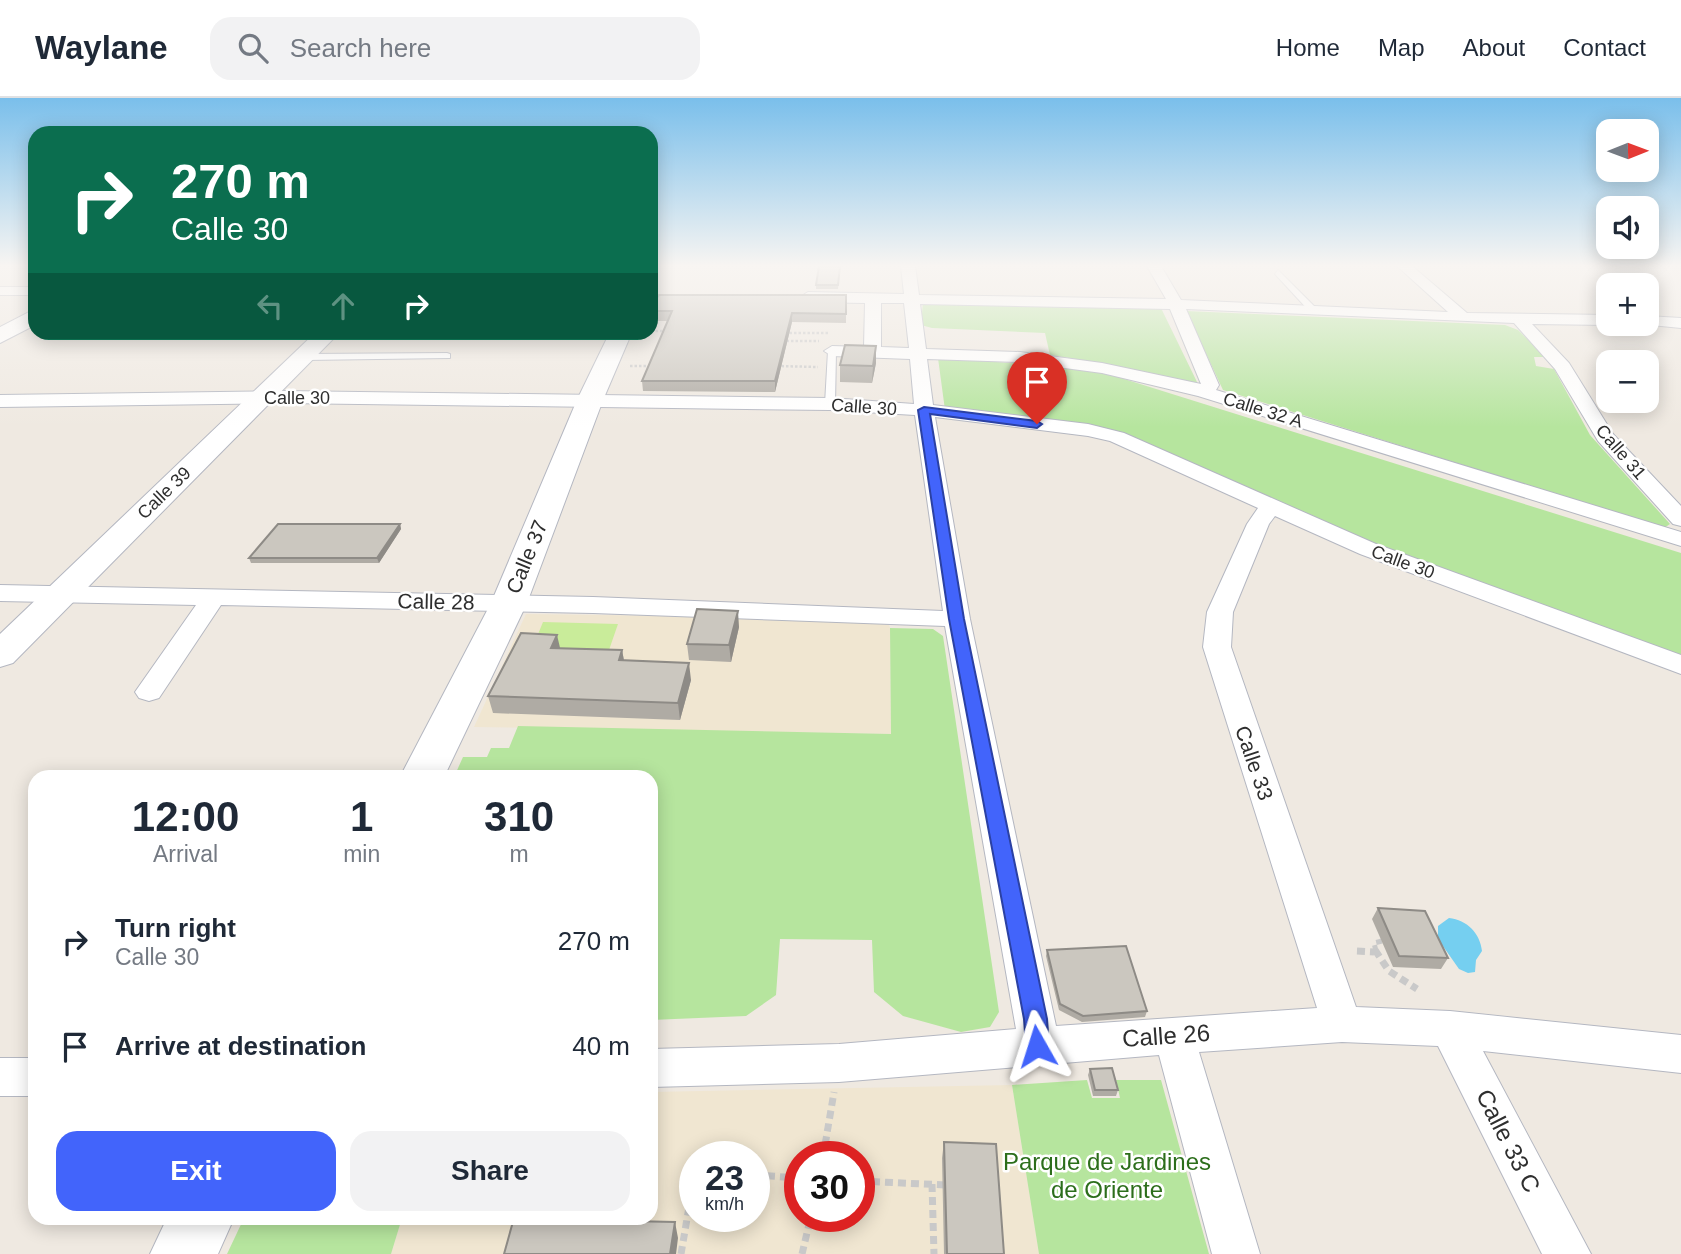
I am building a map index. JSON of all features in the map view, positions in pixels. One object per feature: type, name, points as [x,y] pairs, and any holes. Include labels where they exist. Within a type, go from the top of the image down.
[{"type":"street","points":[[0,336],[28,320]]},
{"type":"street","points":[[872,320],[872,352]]},
{"type":"street","points":[[915,320],[924,410],[957,619],[1036,1019],[1037,1046]]},
{"type":"street","points":[[1183,320],[1210,385],[1203,392]]},
{"type":"street","name":"Calle 31","points":[[1519,320],[1563,367],[1605,438],[1681,519]]},
{"type":"street","points":[[1659,322],[1681,323]]},
{"type":"street","name":"Calle 39","points":[[0,655],[321,340]]},
{"type":"street","name":"Calle 37","points":[[426,770],[509,603],[590,400],[617,340]]},
{"type":"street","name":"Calle 32 A","points":[[828,353],[917,353],[1068,362],[1203,392],[1681,539]]},
{"type":"street","name":"Calle 30","points":[[0,401],[262,397],[830,404],[924,410],[1088,430],[1117,437],[1368,549],[1681,665]]},
{"type":"street","name":"Calle 33","points":[[1272,505],[1258,524],[1220,612],[1217,647],[1342,1024]]},
{"type":"street","name":"Calle 28","points":[[0,593],[509,603],[957,619]]},
{"type":"street","points":[[149,692],[214,597]]},
{"type":"street","name":"Calle 26","points":[[658,1068],[839,1063],[1342,1024],[1450,1029],[1681,1054]]},
{"type":"street","name":"Calle 33 C","points":[[1450,1029],[1567,1254]]},
{"type":"street","points":[[1174,1035],[1236,1254]]},
{"type":"street","points":[[0,1077],[28,1077]]},
{"type":"street","points":[[183,1254],[198,1225]]},
{"type":"lane","points":[[828,353],[830,404]]},
{"type":"lane","points":[[304,357],[447,356]]},
{"type":"path","points":[[658,331],[670,331]]},
{"type":"path","points":[[783,341],[785,333],[872,334]]},
{"type":"path","points":[[770,341],[783,341],[828,353]]},
{"type":"path","points":[[771,366],[828,353]]},
{"type":"path","points":[[605,366],[664,366],[652,400]]},
{"type":"path","points":[[1382,941],[1374,943],[1375,952],[1397,980],[1417,989]]},
{"type":"path","points":[[1357,951],[1375,952]]},
{"type":"path","points":[[826,1141],[839,1063]]},
{"type":"path","points":[[946,1173],[946,1199]]},
{"type":"path","points":[[875,1182],[946,1185]]},
{"type":"path","points":[[932,1184],[933,1254]]},
{"type":"path","points":[[802,1254],[807,1232]]},
{"type":"path","points":[[671,1233],[684,1233],[681,1254]]},
{"type":"shaded area","points":[[526,614],[887,619],[890,628],[891,734],[474,727]]},
{"type":"shaded area","points":[[1012,1085],[1039,1254],[391,1254],[400,1225],[658,1225],[658,1092]]},
{"type":"green space","points":[[921,320],[1167,320],[1197,382],[1188,386],[1101,363],[1050,355],[1045,333],[932,328],[921,325]]},
{"type":"green space","points":[[1190,320],[1390,320],[1505,325],[1518,330],[1546,357],[1534,357],[1536,366],[1554,369],[1590,435],[1670,524],[1664,528],[1223,390]]},
{"type":"green space","points":[[938,358],[1040,365],[1105,373],[1681,553],[1681,662],[1353,541],[1124,436],[945,410]]},
{"type":"green space","points":[[543,622],[618,624],[609,650],[532,649]]},
{"type":"green space","points":[[890,628],[933,629],[943,636],[999,1012],[990,1027],[961,1032],[903,1016],[874,992],[872,940],[780,939],[776,995],[746,1016],[658,1020],[658,770],[457,770],[463,757],[487,757],[491,748],[509,748],[518,726],[891,734]]},
{"type":"green space","name":"Parque de Jardines de Oriente","points":[[1087,1080],[1092,1098],[1120,1098],[1116,1080],[1161,1080],[1209,1254],[1039,1254],[1012,1085]]},
{"type":"green space","points":[[241,1225],[400,1225],[391,1254],[227,1254]]},
{"type":"water","points":[[1449,918],[1467,925],[1479,939],[1482,951],[1476,960],[1475,972],[1468,973],[1459,969],[1438,939],[1438,926]]},
{"type":"building","points":[[668,320],[790,320],[775,381],[642,381]]},
{"type":"building","points":[[845,345],[876,346],[873,366],[840,365]]},
{"type":"building","points":[[278,524],[400,524],[377,558],[249,558]]},
{"type":"building","points":[[697,609],[738,611],[729,645],[687,644]]},
{"type":"building","points":[[521,633],[557,635],[551,648],[622,650],[619,660],[689,663],[678,703],[488,696]]},
{"type":"building","points":[[1378,908],[1425,911],[1448,958],[1399,956]]},
{"type":"building","points":[[1126,946],[1147,1011],[1083,1016],[1060,1004],[1047,950]]},
{"type":"building","points":[[1112,1068],[1118,1090],[1095,1090],[1090,1069]]},
{"type":"building","points":[[944,1142],[996,1144],[1004,1254],[947,1254]]},
{"type":"building","points":[[658,1222],[675,1222],[670,1254],[504,1254],[512,1225],[658,1225]]},
{"type":"route","points":[[1037,424],[924,410],[957,619],[1036,1019],[1037,1046]]}]
